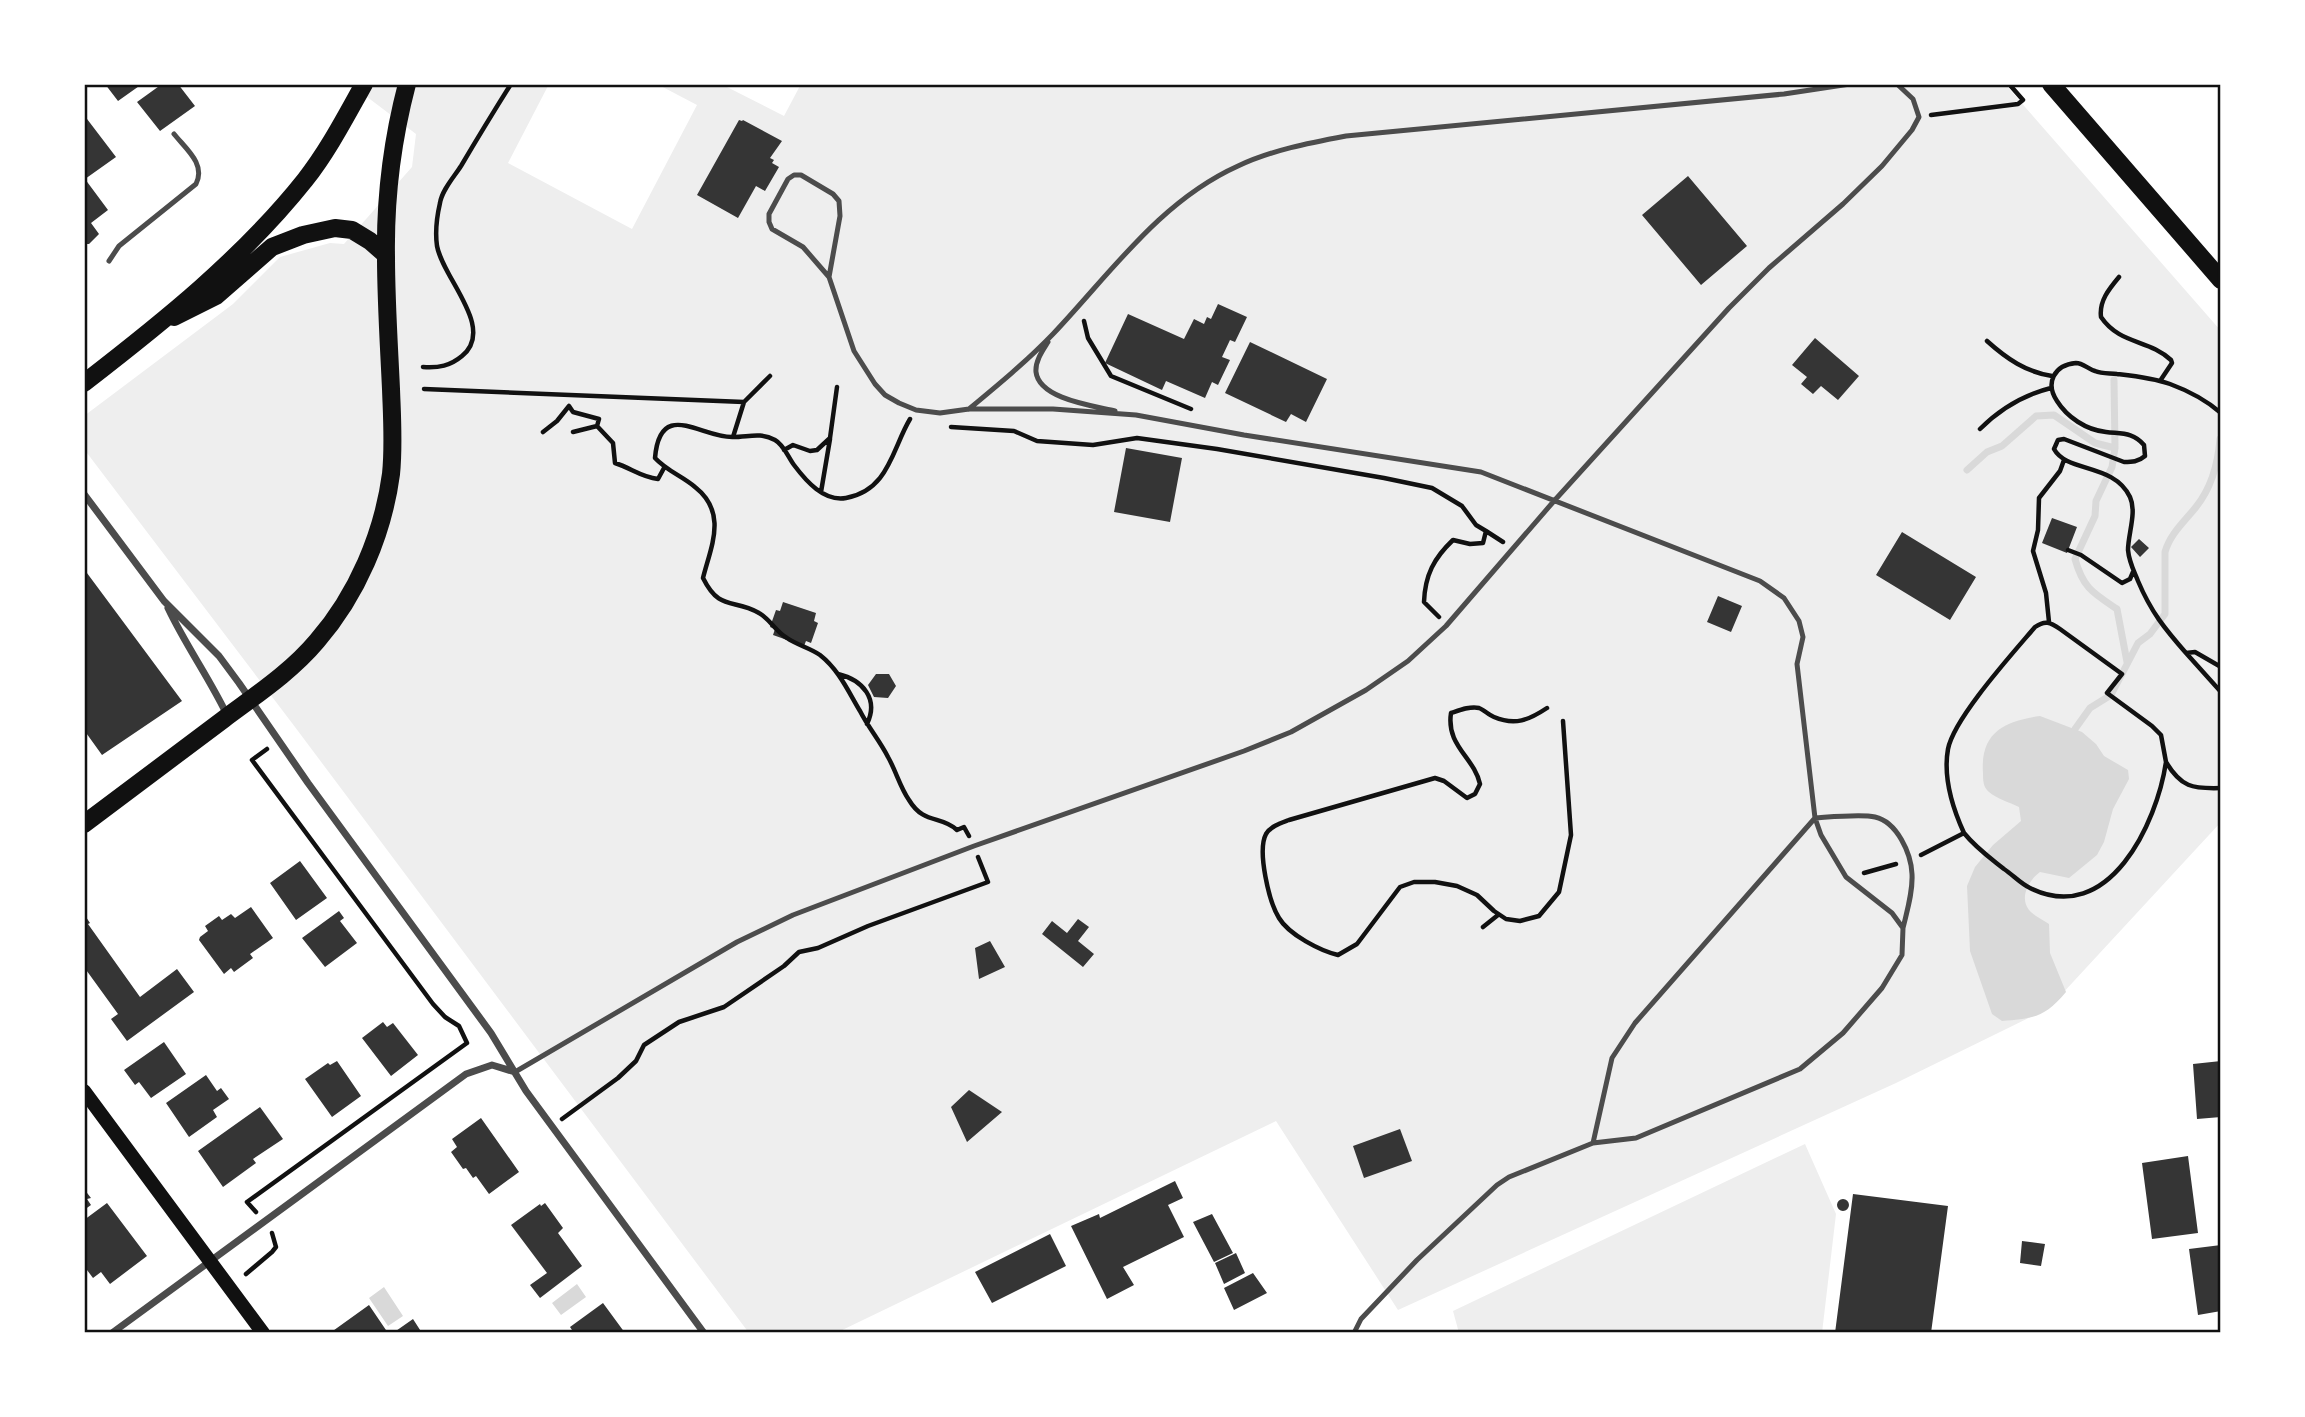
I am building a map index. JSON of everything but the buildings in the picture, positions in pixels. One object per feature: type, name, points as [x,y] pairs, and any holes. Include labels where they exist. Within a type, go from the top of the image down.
[{"type":"main road","points":[[84,383],[158,324],[245,246],[281,208],[328,146],[365,84]]},
{"type":"main road","points":[[84,824],[228,717],[298,661],[335,618],[364,567],[386,504],[391,472],[393,441],[386,203],[407,84]]},
{"type":"main road","points":[[2051,84],[2221,280]]},
{"type":"main road","points":[[158,324],[206,302],[225,289],[266,251],[303,235],[327,229],[352,230],[386,255]]},
{"type":"main road","points":[[84,1091],[263,1333]]},
{"type":"street","points":[[84,494],[164,601],[228,717]]},
{"type":"street","points":[[164,601],[219,656],[251,699],[317,795],[491,1033],[526,1091],[704,1333]]},
{"type":"street","points":[[112,1333],[466,1074],[492,1065],[515,1072]]},
{"type":"lane","points":[[969,409],[1051,336],[1152,226],[1176,204],[1236,166],[1264,155],[1346,136],[1784,94],[1850,84]]},
{"type":"lane","points":[[515,1072],[768,926],[974,846],[1291,732],[1366,691],[1408,662],[1447,625],[1554,501],[1729,308],[1769,268],[1882,166],[1912,130],[1919,117],[1909,94],[1897,84]]},
{"type":"lane","points":[[109,261],[118,246],[196,184],[200,171],[198,163],[174,134]]},
{"type":"lane","points":[[829,276],[840,216],[839,201],[833,194],[801,175],[794,175],[788,179],[769,214],[772,229],[803,247],[829,276],[854,351],[875,384],[890,398],[916,410],[940,413],[969,409],[1053,409],[1136,415]]},
{"type":"lane","points":[[1051,336],[1038,359],[1036,369],[1043,386],[1058,396],[1136,415],[1244,435],[1481,472],[1760,580],[1784,597],[1799,621],[1803,637],[1797,664],[1815,818],[1830,852],[1846,877],[1892,913],[1902,928]]},
{"type":"lane","points":[[1354,1333],[1361,1320],[1417,1260],[1497,1185],[1510,1177],[1593,1143],[1636,1138],[1800,1069],[1843,1033],[1882,988],[1902,955],[1902,928],[1910,898],[1912,873],[1903,844],[1894,828],[1876,817],[1815,818],[1635,1023],[1612,1058],[1593,1143]]},
{"type":"path","points":[[423,367],[440,368],[455,362],[470,349],[475,335],[472,321],[437,246],[440,199],[511,84]]},
{"type":"path","points":[[1919,117],[2018,104],[2023,100],[2009,84]]},
{"type":"path","points":[[2119,277],[2104,298],[2100,309],[2101,317],[2121,337],[2155,348],[2171,360],[2172,363],[2160,381]]},
{"type":"path","points":[[1075,309],[1084,322],[1088,338],[1111,376],[1192,410]]},
{"type":"path","points":[[1987,341],[2004,357],[2039,374],[2052,376],[2067,365],[2079,363],[2097,372],[2160,381],[2196,395],[2221,413]]},
{"type":"path","points":[[733,437],[744,402],[770,376]]},
{"type":"path","points":[[2052,376],[2051,388],[2055,399],[2069,415],[2087,427],[2134,435],[2140,439],[2146,451],[2145,457],[2140,460],[2124,461],[2064,439],[2058,440],[2054,449],[2064,460],[2100,471],[2119,482],[2130,497],[2132,505],[2129,561],[2151,611],[2221,692]]},
{"type":"path","points":[[821,493],[837,387]]},
{"type":"path","points":[[1980,429],[1998,412],[2020,398],[2051,388]]},
{"type":"path","points":[[424,389],[744,402]]},
{"type":"path","points":[[542,432],[557,421],[569,406],[573,412],[599,419],[597,426]]},
{"type":"path","points":[[552,1127],[618,1078],[636,1061],[645,1045],[679,1022],[724,1007],[799,952],[818,948],[868,926],[988,883],[964,827],[957,830],[950,823],[935,821],[922,815],[909,801],[888,757],[838,674],[819,655],[785,637],[761,614],[719,600],[709,589],[703,578],[714,543],[716,525],[712,511],[706,498],[696,488],[664,468],[655,458],[656,445],[661,434],[671,426],[686,424],[733,437],[759,434],[777,441],[821,493],[832,498],[846,498],[863,491],[889,468],[916,410]]},
{"type":"path","points":[[907,425],[920,426]]},
{"type":"path","points":[[597,426],[612,443],[615,463],[629,467],[637,474],[658,479],[664,468]]},
{"type":"path","points":[[573,432],[597,426]]},
{"type":"path","points":[[947,427],[1014,431],[1037,441],[1093,445],[1137,438],[1217,449],[1432,488],[1462,506],[1476,525],[1513,549]]},
{"type":"path","points":[[784,450],[793,445],[810,451],[817,450],[830,438]]},
{"type":"path","points":[[2049,622],[2046,593],[2033,551],[2038,530],[2039,498],[2060,471],[2064,460]]},
{"type":"path","points":[[1447,625],[1424,602],[1424,586],[1428,572],[1453,540],[1469,544],[1483,543],[1486,531]]},
{"type":"path","points":[[2070,551],[2081,555],[2123,583],[2130,579],[2134,571]]},
{"type":"path","points":[[2166,762],[2156,805],[2129,857],[2107,881],[2093,891],[2066,896],[2050,895],[2028,887],[1983,853],[1964,833],[1951,795],[1947,761],[1951,740],[1965,715],[2035,627],[2049,622],[2122,674],[2106,693],[2161,736],[2166,762],[2177,779],[2203,789],[2221,788]]},
{"type":"path","points":[[2186,653],[2195,652],[2221,667]]},
{"type":"path","points":[[838,674],[851,677],[868,693],[872,705],[867,724]]},
{"type":"path","points":[[1547,708],[1529,720],[1513,723],[1492,717],[1480,708],[1465,708],[1451,713],[1450,724],[1455,741],[1466,761],[1477,772],[1480,785],[1475,794],[1467,798],[1444,780],[1435,778],[1281,823],[1267,833],[1262,848],[1269,887],[1280,920],[1315,947],[1338,955],[1357,944],[1400,887],[1414,882],[1457,886],[1477,895],[1506,919],[1520,921],[1539,916],[1559,892],[1571,835],[1563,721]]},
{"type":"path","points":[[253,1208],[247,1202],[467,1043],[459,1026],[445,1017],[433,1004],[253,760],[271,746]]},
{"type":"path","points":[[1846,877],[1909,861],[1964,833]]},
{"type":"path","points":[[1483,927],[1499,914]]},
{"type":"path","points":[[246,1274],[276,1247],[274,1236]]},
{"type":"shaded area","points":[[350,84],[549,84],[508,163],[632,229],[697,105],[657,84],[721,84],[784,116],[801,84],[2005,84],[2221,331],[2221,822],[2049,1008],[1896,1083],[1398,1310],[1276,1121],[836,1333],[749,1333],[84,449],[84,416],[233,304],[280,257],[330,243],[344,244],[412,167],[416,134]]},
{"type":"shaded area","points":[[2040,716],[2082,732],[2096,744],[2104,756],[2128,770],[2129,779],[2113,809],[2104,842],[2097,855],[2069,878],[2040,872],[2032,879],[2025,894],[2029,910],[2049,924],[2050,953],[2066,992],[2045,1012],[2022,1019],[2002,1021],[1992,1014],[1970,951],[1967,886],[1975,867],[1993,845],[2021,821],[2019,807],[1989,792],[1983,781],[1983,759],[1990,738],[2006,725]]},
{"type":"shaded area","points":[[1805,1144],[1836,1214],[1822,1333],[1459,1333],[1453,1311]]},
{"type":"shaded area","points":[[577,1284],[586,1297],[561,1315],[552,1303]]},
{"type":"shaded area","points":[[384,1287],[403,1316],[388,1326],[369,1298]]},
{"type":"waterway","points":[[2114,380],[2115,448],[2112,467],[2096,501],[2095,516],[2075,559],[2090,589],[2117,609],[2127,662]]},
{"type":"waterway","points":[[1967,470],[1987,452],[2002,446],[2036,416],[2054,415],[2095,443],[2115,448]]},
{"type":"waterway","points":[[2075,729],[2090,708],[2111,695],[2138,643],[2150,634],[2165,614],[2165,552],[2174,534],[2196,507],[2210,483],[2220,439]]}]
